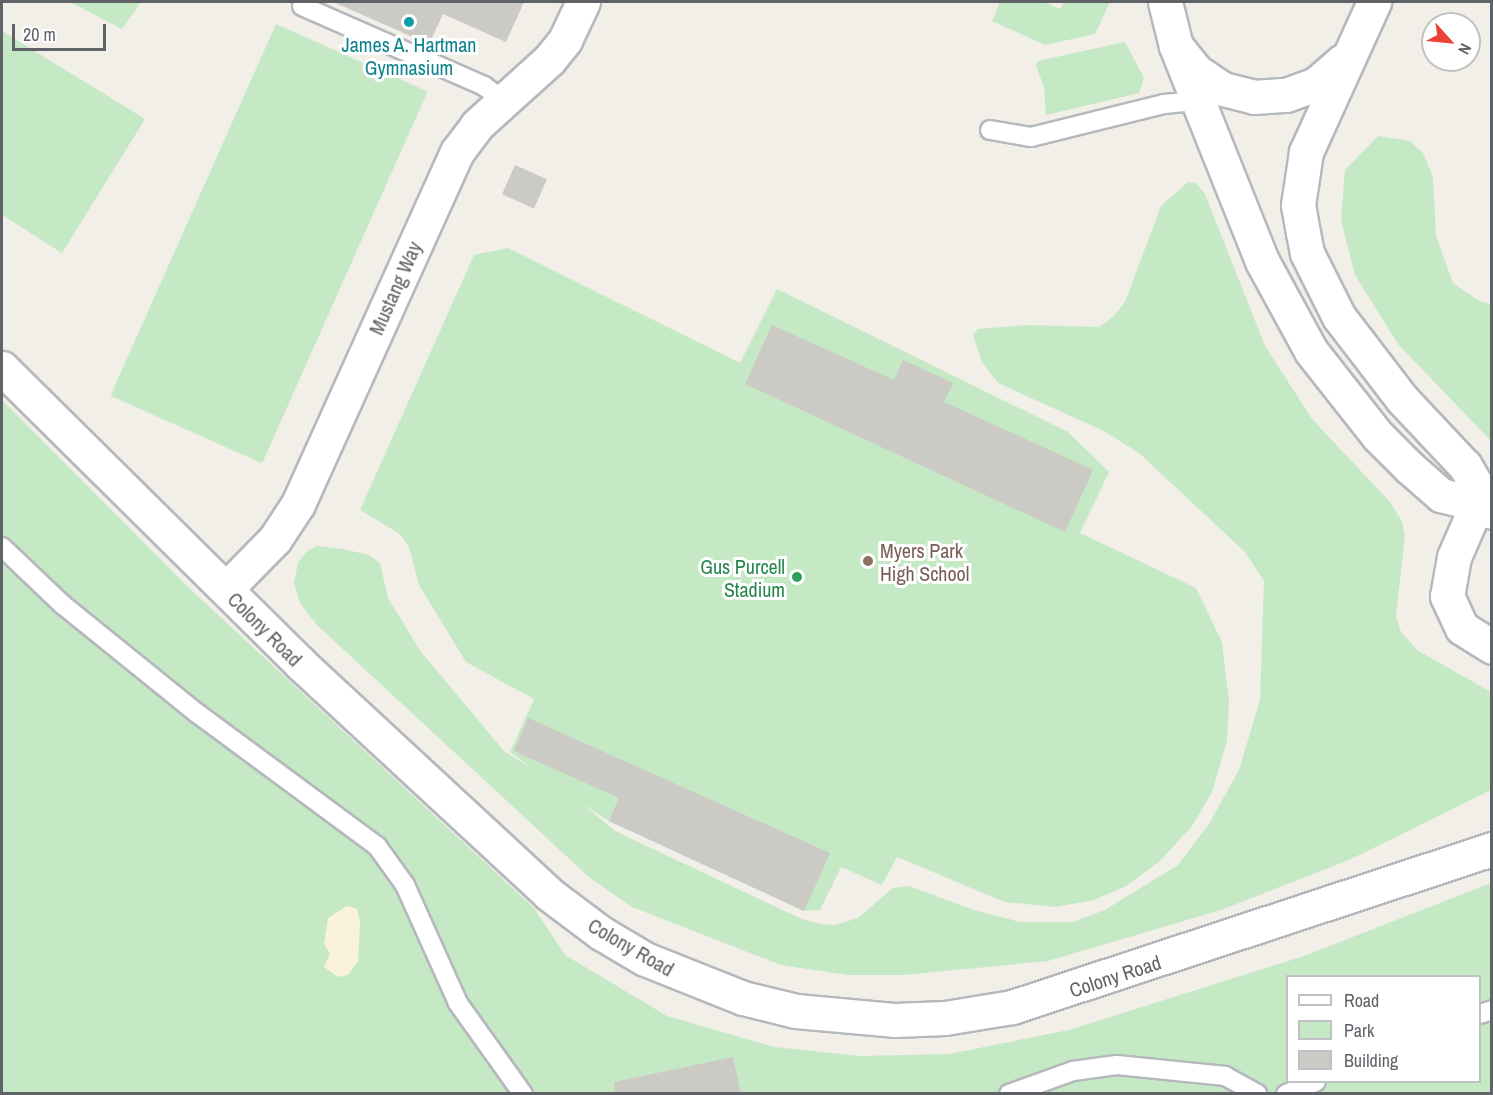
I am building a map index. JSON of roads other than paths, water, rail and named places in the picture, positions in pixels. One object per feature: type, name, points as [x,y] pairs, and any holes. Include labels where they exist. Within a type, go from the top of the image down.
[{"type":"street","name":"Mustang Way","points":[[226,589],[263,553],[289,519],[457,152],[477,125],[549,60],[565,40],[583,2]]},
{"type":"street","points":[[1165,2],[1176,46],[1263,261],[1311,351],[1378,436],[1409,467],[1441,495],[1486,508]]},
{"type":"street","points":[[1176,46],[1205,77],[1223,89],[1254,97],[1286,95],[1316,84],[1341,63],[1358,36],[1366,2]]},
{"type":"street","points":[[1374,2],[1306,152],[1298,205],[1307,253],[1339,317],[1395,392],[1465,466],[1486,508]]},
{"type":"street","name":"Colony Road","points":[[2,368],[301,664],[526,874],[577,916],[668,970],[768,1005],[830,1016],[894,1020],[964,1016],[1012,1007],[1491,849]]},
{"type":"street","points":[[1486,508],[1454,557],[1447,596],[1462,628],[1491,647]]},
{"type":"street","name":"Colony Road","points":[[1449,862],[1491,839]]},
{"type":"lane","points":[[302,6],[484,86],[504,101]]},
{"type":"lane","points":[[990,130],[1030,137],[1164,104],[1254,97]]},
{"type":"lane","points":[[2,547],[63,605],[197,713],[377,846],[412,899],[458,1003],[523,1094]]},
{"type":"lane","points":[[1009,1094],[1073,1071],[1117,1065],[1225,1076],[1257,1094]]},
{"type":"lane","points":[[1286,1094],[1314,1083]]},
{"type":"place","name":"James A. Hartman Gymnasium","points":[[409,22]]},
{"type":"place","name":"Myers Park High School","points":[[868,561]]},
{"type":"place","name":"Gus Purcell Stadium","points":[[797,577]]}]
